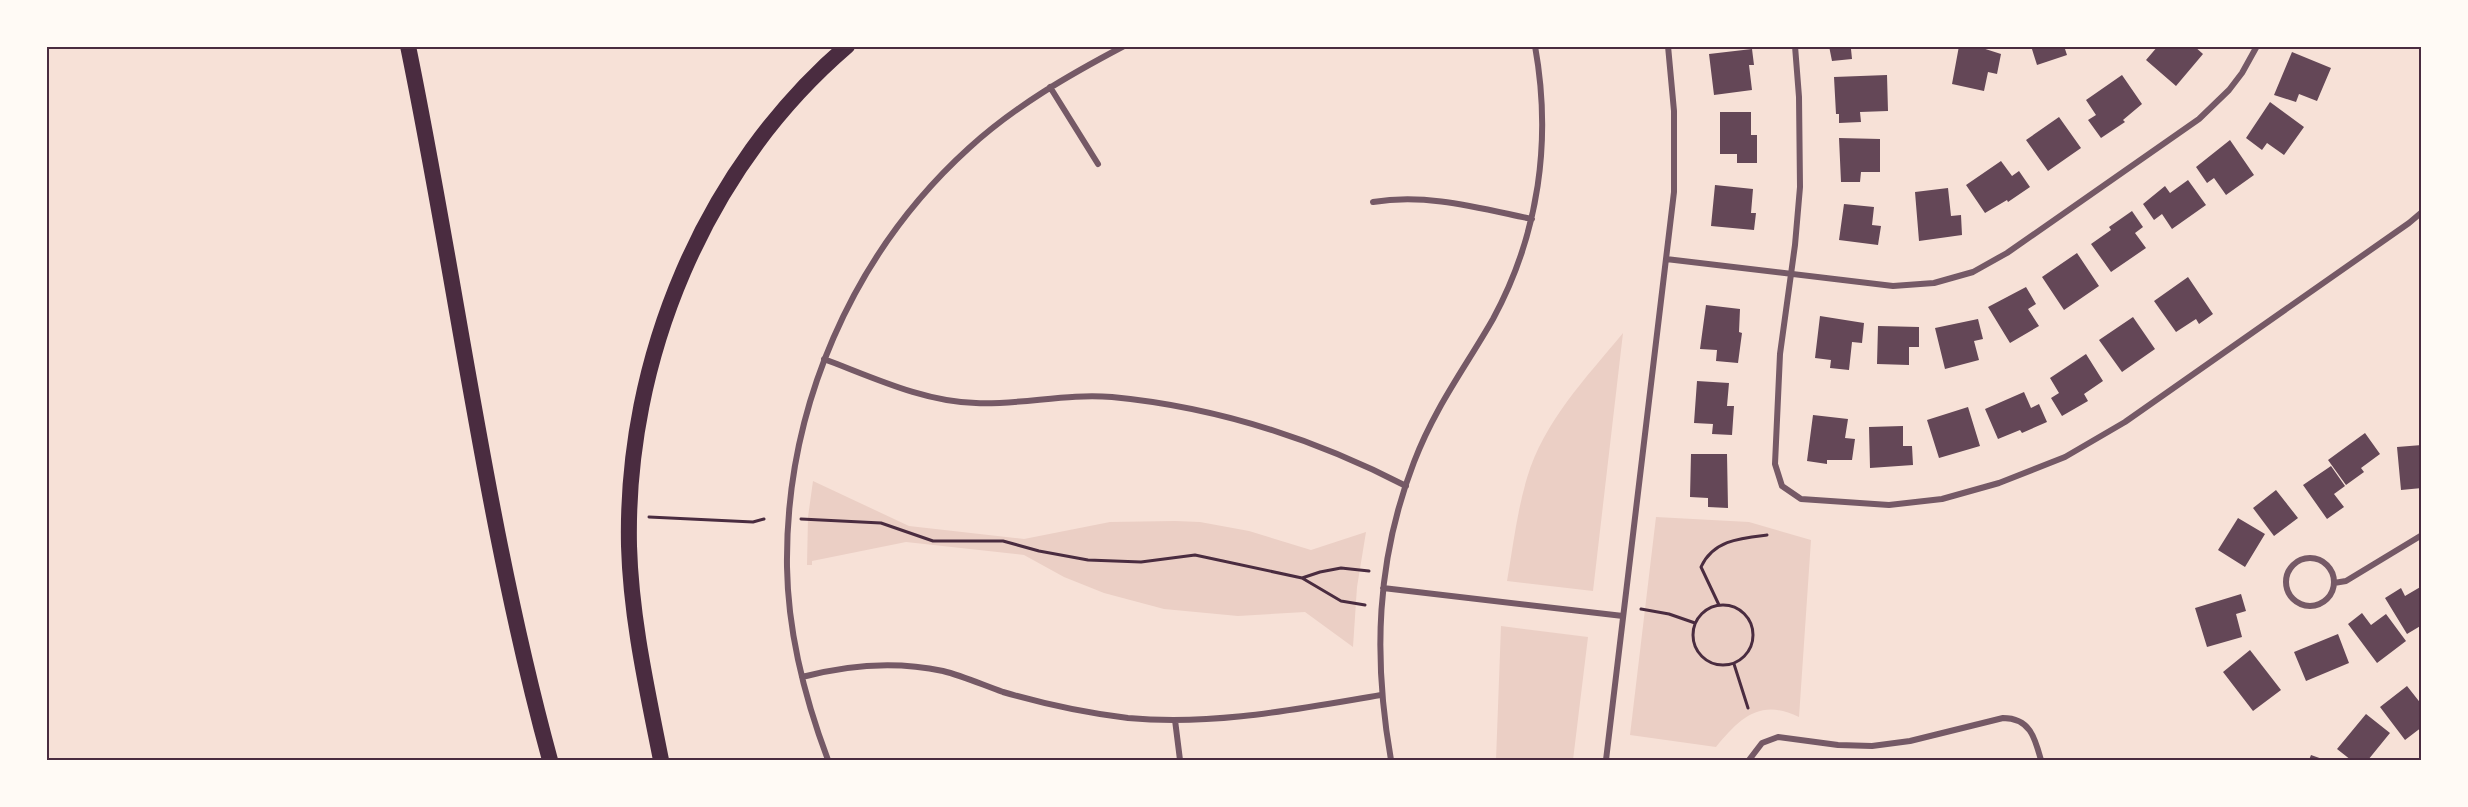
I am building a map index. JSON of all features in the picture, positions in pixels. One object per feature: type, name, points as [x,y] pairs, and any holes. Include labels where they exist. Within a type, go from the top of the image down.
[{"type":"highway","points":[[408,46],[498,542],[525,667],[550,760]]},
{"type":"highway","points":[[662,760],[642,665],[631,585],[630,504],[637,428],[657,344],[686,265],[711,215],[730,183],[831,46]]},
{"type":"highway","points":[[774,122],[817,74],[847,46]]},
{"type":"street","points":[[828,760],[802,677],[790,602],[787,568],[788,531],[797,456],[811,398],[840,320],[867,272],[925,193],[969,148],[996,125],[1050,87],[1124,46]]},
{"type":"street","points":[[1391,760],[1381,695],[1379,646],[1383,588],[1395,525],[1406,486],[1438,408],[1506,294],[1532,219],[1539,182],[1543,134],[1535,46]]},
{"type":"street","points":[[1606,760],[1674,192],[1675,151],[1668,46]]},
{"type":"street","points":[[1795,46],[1799,97],[1798,216],[1780,354],[1775,432],[1776,472],[1788,492],[1809,501],[1889,505],[1916,503],[1971,492],[2065,457],[2125,422],[2409,223],[2421,212]]},
{"type":"street","points":[[1666,259],[1893,286],[1934,283],[1973,272],[2007,253],[2199,119],[2229,90],[2242,73],[2257,46]]},
{"type":"street","points":[[1050,87],[1098,164]]},
{"type":"street","points":[[1373,202],[1404,198],[1436,199],[1532,219]]},
{"type":"street","points":[[824,359],[922,394],[956,402],[991,404],[1080,396],[1150,401],[1203,410],[1294,436],[1371,468],[1406,486]]},
{"type":"street","points":[[2334,583],[2346,581],[2421,535]]},
{"type":"street","points":[[2307,558],[2323,562],[2329,567],[2334,583],[2333,590],[2323,602],[2308,606],[2301,604],[2289,594],[2286,579],[2293,565],[2307,558]]},
{"type":"street","points":[[1383,588],[1623,616]]},
{"type":"street","points":[[802,677],[861,667],[927,668],[1059,707],[1128,718],[1175,720],[1254,717],[1381,695]]},
{"type":"street","points":[[1749,760],[1762,742],[1778,737],[1838,745],[1872,746],[1910,741],[2003,718],[2018,720],[2025,724],[2034,736],[2041,760]]},
{"type":"street","points":[[1175,720],[1180,760]]},
{"type":"path","points":[[649,518],[753,522],[764,519]]},
{"type":"path","points":[[796,519],[881,523],[933,541],[1003,541],[1039,551],[1088,560],[1141,562],[1195,555],[1302,578],[1341,600],[1365,605]]},
{"type":"path","points":[[1719,605],[1701,567],[1706,557],[1733,539],[1767,535]]},
{"type":"path","points":[[1302,578],[1341,568],[1369,571]]},
{"type":"path","points":[[1729,605],[1746,615],[1754,632],[1750,651],[1734,664],[1715,665],[1706,661],[1698,653],[1694,644],[1695,623],[1709,608],[1729,605]]},
{"type":"path","points":[[1641,609],[1669,614],[1695,623]]},
{"type":"path","points":[[1734,664],[1748,708]]},
{"type":"shaded area","points":[[1623,333],[1593,591],[1507,581],[1520,503],[1534,457],[1555,419]]},
{"type":"shaded area","points":[[813,481],[909,526],[1024,539],[1110,522],[1175,521],[1200,522],[1249,531],[1311,550],[1366,532],[1357,587],[1353,647],[1305,612],[1238,616],[1164,609],[1104,593],[1064,577],[1024,555],[906,542],[812,561],[812,565],[807,565],[808,517]]},
{"type":"shaded area","points":[[1656,517],[1749,522],[1811,540],[1799,717],[1785,712],[1762,710],[1734,727],[1716,747],[1630,735]]},
{"type":"shaded area","points":[[1501,626],[1588,637],[1573,760],[1496,760]]},
{"type":"building","points":[[1829,46],[1862,46],[1862,48],[1851,49],[1852,59],[1832,61]]},
{"type":"building","points":[[1959,46],[1976,46],[2001,54],[1997,74],[1988,72],[1984,91],[1952,84]]},
{"type":"building","points":[[2031,46],[2064,46],[2067,55],[2037,65]]},
{"type":"building","points":[[2158,46],[2194,46],[2203,54],[2176,86],[2146,60]]},
{"type":"building","points":[[1752,49],[1754,65],[1749,65],[1752,90],[1714,95],[1709,54]]},
{"type":"building","points":[[2292,52],[2331,68],[2317,101],[2299,94],[2296,102],[2274,95]]},
{"type":"building","points":[[1887,75],[1888,111],[1860,112],[1861,122],[1839,123],[1839,114],[1836,114],[1834,77]]},
{"type":"building","points":[[2122,75],[2142,104],[2123,120],[2125,122],[2101,138],[2088,120],[2096,115],[2086,100]]},
{"type":"building","points":[[2270,102],[2304,127],[2284,155],[2267,143],[2262,150],[2246,138]]},
{"type":"building","points":[[1720,112],[1751,112],[1751,135],[1757,135],[1757,163],[1737,163],[1737,154],[1720,154]]},
{"type":"building","points":[[2059,117],[2081,148],[2048,171],[2026,140]]},
{"type":"building","points":[[1839,138],[1880,139],[1880,172],[1861,172],[1860,182],[1841,182]]},
{"type":"building","points":[[2230,140],[2254,175],[2226,195],[2214,178],[2207,183],[2196,167]]},
{"type":"building","points":[[2001,161],[2012,176],[2019,171],[2030,187],[2008,202],[2007,200],[1985,213],[1966,185]]},
{"type":"building","points":[[2188,180],[2206,205],[2172,229],[2162,214],[2154,220],[2143,204],[2165,186],[2170,193]]},
{"type":"building","points":[[1715,185],[1753,189],[1751,213],[1756,213],[1754,230],[1711,226]]},
{"type":"building","points":[[1948,188],[1951,216],[1961,215],[1962,235],[1919,241],[1915,192]]},
{"type":"building","points":[[1844,204],[1874,207],[1872,225],[1881,226],[1878,245],[1839,240]]},
{"type":"building","points":[[2132,211],[2143,227],[2135,233],[2146,248],[2111,272],[2091,244],[2111,230],[2109,227]]},
{"type":"building","points":[[2077,253],[2099,286],[2064,310],[2042,277]]},
{"type":"building","points":[[2188,277],[2213,314],[2199,324],[2196,319],[2176,332],[2154,301]]},
{"type":"building","points":[[2026,287],[2036,304],[2028,309],[2039,326],[2010,343],[1988,307]]},
{"type":"building","points":[[1706,305],[1740,309],[1739,332],[1742,333],[1738,363],[1716,361],[1717,350],[1700,349]]},
{"type":"building","points":[[1820,316],[1864,323],[1862,343],[1852,342],[1849,370],[1830,368],[1831,360],[1815,358]]},
{"type":"building","points":[[2133,317],[2155,349],[2122,372],[2099,340]]},
{"type":"building","points":[[1978,319],[1983,339],[1974,341],[1979,360],[1945,369],[1935,328]]},
{"type":"building","points":[[1878,326],[1919,327],[1919,347],[1909,347],[1909,365],[1877,364]]},
{"type":"building","points":[[2086,354],[2103,381],[2084,394],[2088,401],[2062,416],[2051,398],[2059,393],[2050,378]]},
{"type":"building","points":[[1697,381],[1729,383],[1727,406],[1734,406],[1732,435],[1712,434],[1713,424],[1694,423]]},
{"type":"building","points":[[2024,392],[2031,408],[2039,404],[2047,422],[2022,433],[2020,430],[1998,439],[1985,409]]},
{"type":"building","points":[[1968,407],[1980,446],[1939,458],[1927,420]]},
{"type":"building","points":[[1813,415],[1848,419],[1845,438],[1855,439],[1852,460],[1827,460],[1827,464],[1807,461]]},
{"type":"building","points":[[1903,426],[1903,446],[1912,446],[1913,465],[1870,468],[1869,427]]},
{"type":"building","points":[[2365,433],[2380,454],[2361,468],[2364,472],[2346,485],[2328,460]]},
{"type":"building","points":[[2422,445],[2422,488],[2401,490],[2397,447]]},
{"type":"building","points":[[1691,454],[1727,454],[1728,508],[1708,507],[1708,498],[1690,497]]},
{"type":"building","points":[[2331,466],[2345,486],[2334,494],[2344,507],[2327,519],[2303,485]]},
{"type":"building","points":[[2276,490],[2298,518],[2274,536],[2253,508]]},
{"type":"building","points":[[2238,518],[2265,534],[2245,567],[2218,550]]},
{"type":"building","points":[[2422,586],[2422,625],[2407,634],[2385,598],[2401,588],[2405,596]]},
{"type":"building","points":[[2241,594],[2246,611],[2236,614],[2242,637],[2207,647],[2195,608]]},
{"type":"building","points":[[2362,613],[2371,625],[2386,614],[2406,641],[2377,663],[2348,624]]},
{"type":"building","points":[[2338,634],[2349,663],[2306,681],[2294,652]]},
{"type":"building","points":[[2250,650],[2281,690],[2253,711],[2223,672]]},
{"type":"building","points":[[2407,686],[2422,705],[2422,727],[2405,740],[2380,707]]},
{"type":"building","points":[[2366,714],[2390,733],[2368,760],[2351,760],[2337,749]]},
{"type":"building","points":[[2311,755],[2325,760],[2309,760]]}]
